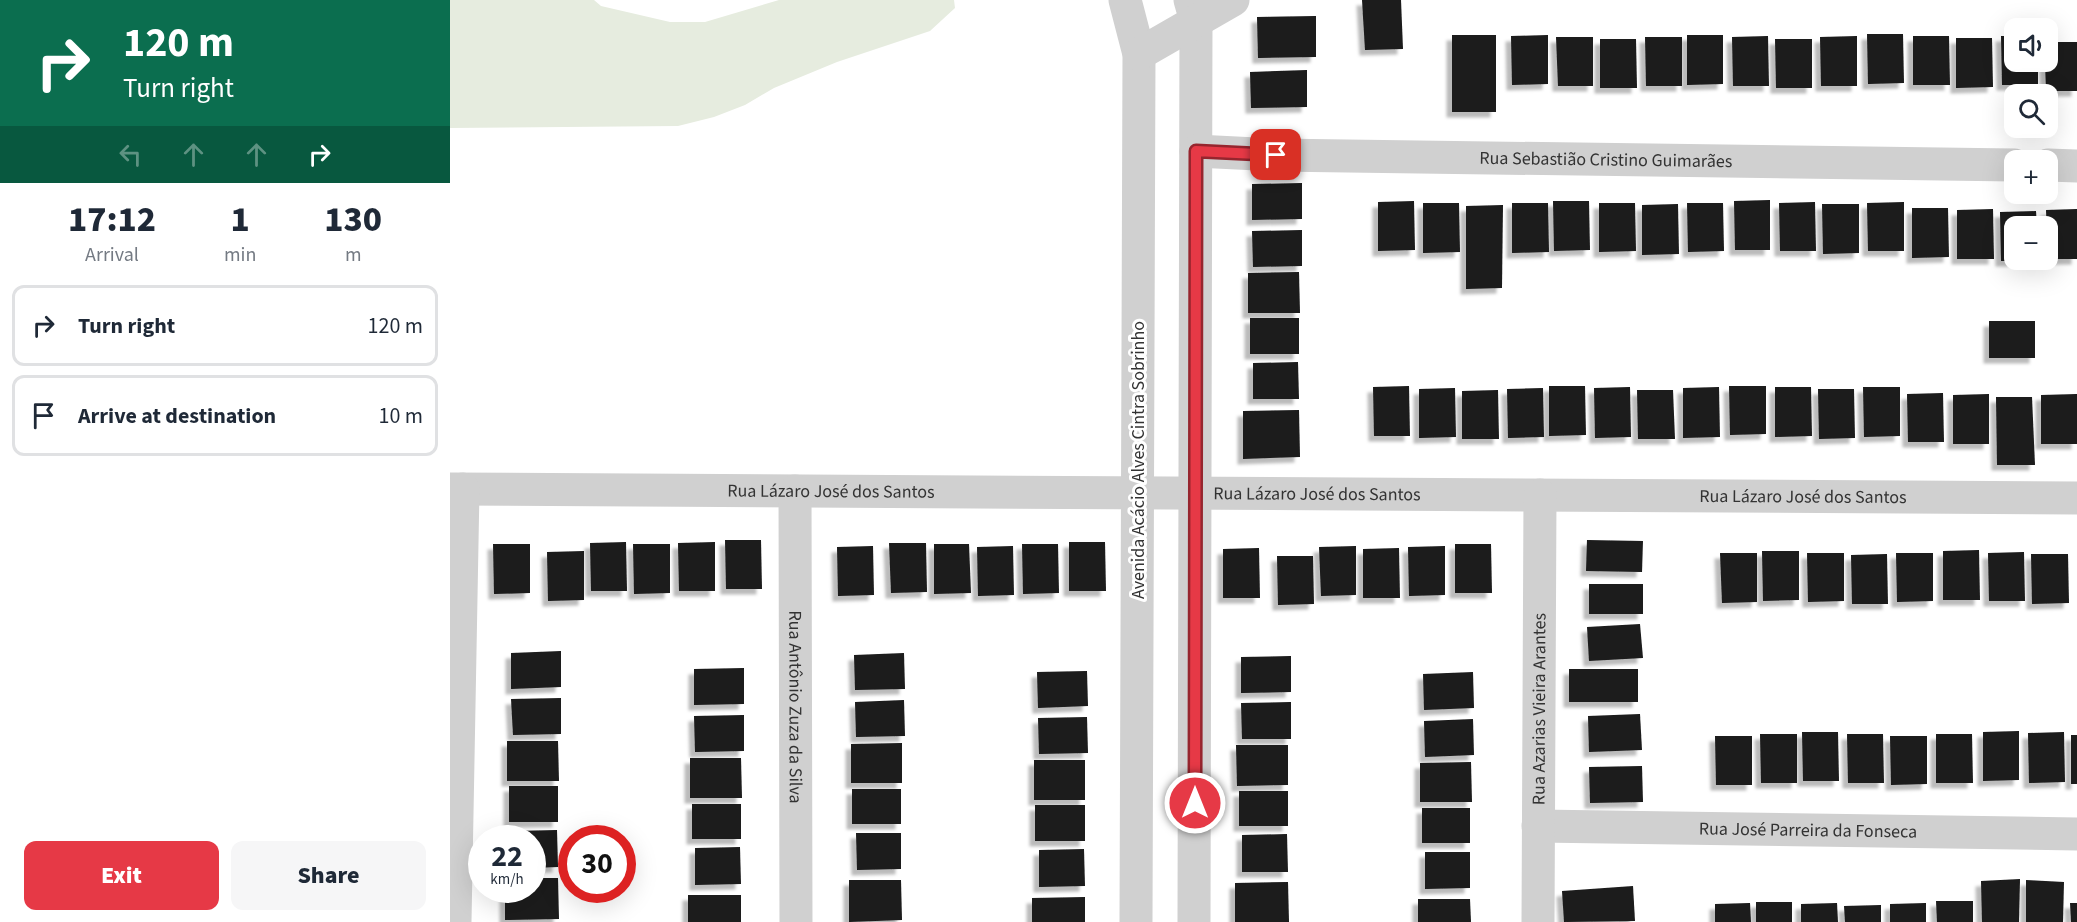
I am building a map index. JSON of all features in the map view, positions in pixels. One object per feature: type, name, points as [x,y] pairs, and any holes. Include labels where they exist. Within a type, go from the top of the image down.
[{"type":"street","name":"Avenida Acácio Alves Cintra Sobrinho","points":[[1125,0],[1139,54],[1136,922]]},
{"type":"street","points":[[1139,54],[1193,10],[1233,0]]},
{"type":"street","points":[[1193,10],[1196,151],[1194,922]]},
{"type":"street","name":"Rua Sebastião Cristino Guimarães","points":[[1196,151],[1276,155],[2004,165]]},
{"type":"street","points":[[2058,165],[2077,166]]},
{"type":"street","points":[[455,922],[453,826],[456,489]]},
{"type":"street","name":"Rua Lázaro José dos Santos","points":[[456,489],[2077,498]]},
{"type":"street","name":"Rua Antônio Zuza da Silva","points":[[795,491],[796,922]]},
{"type":"street","name":"Rua Azarias Vieira Arantes","points":[[1538,922],[1540,495]]},
{"type":"street","name":"Rua José Parreira da Fonseca","points":[[1538,826],[2077,834]]},
{"type":"shaded area","points":[[450,0],[594,0],[601,6],[670,22],[705,22],[779,0],[954,0],[955,8],[930,31],[837,62],[774,88],[745,105],[714,117],[678,126],[450,128]]},
{"type":"building","points":[[1362,0],[1401,0],[1403,49],[1365,50]]},
{"type":"building","points":[[1316,16],[1316,57],[1258,58],[1257,17]]},
{"type":"building","points":[[1867,34],[1903,34],[1904,83],[1868,84]]},
{"type":"building","points":[[1452,35],[1496,35],[1496,112],[1452,112]]},
{"type":"building","points":[[1548,35],[1548,84],[1512,85],[1511,36]]},
{"type":"building","points":[[1687,35],[1723,35],[1723,84],[1687,85]]},
{"type":"building","points":[[1768,36],[1769,86],[1733,86],[1732,37]]},
{"type":"building","points":[[1857,36],[1857,86],[1821,86],[1820,37]]},
{"type":"building","points":[[1913,36],[1949,36],[1950,85],[1913,85]]},
{"type":"building","points":[[2001,36],[2004,36],[2004,72],[2038,72],[2038,84],[2002,85]]},
{"type":"building","points":[[1556,37],[1593,37],[1593,86],[1558,86]]},
{"type":"building","points":[[1645,37],[1682,37],[1682,86],[1646,86]]},
{"type":"building","points":[[1956,38],[1992,38],[1993,87],[1956,88]]},
{"type":"building","points":[[1600,39],[1636,39],[1637,88],[1600,88]]},
{"type":"building","points":[[1775,39],[1812,39],[1812,88],[1776,88]]},
{"type":"building","points":[[2058,42],[2077,42],[2077,91],[2058,91],[2058,84],[2046,84],[2045,72],[2058,72]]},
{"type":"building","points":[[1307,70],[1307,107],[1251,108],[1250,72]]},
{"type":"building","points":[[1302,183],[1302,219],[1252,220],[1252,184]]},
{"type":"building","points":[[1770,200],[1770,250],[1735,250],[1734,201]]},
{"type":"building","points":[[1414,201],[1415,250],[1378,251],[1378,202]]},
{"type":"building","points":[[1553,201],[1589,201],[1590,250],[1554,251]]},
{"type":"building","points":[[1815,202],[1816,251],[1780,251],[1779,203]]},
{"type":"building","points":[[1904,202],[1904,251],[1868,251],[1867,203]]},
{"type":"building","points":[[1423,203],[1459,203],[1460,252],[1423,253]]},
{"type":"building","points":[[1512,203],[1548,203],[1549,252],[1512,253]]},
{"type":"building","points":[[1599,203],[1635,203],[1636,251],[1599,252]]},
{"type":"building","points":[[1687,203],[1723,203],[1724,251],[1688,252]]},
{"type":"building","points":[[1678,204],[1679,254],[1642,255],[1642,205]]},
{"type":"building","points":[[1822,204],[1859,204],[1859,253],[1823,254]]},
{"type":"building","points":[[1503,205],[1502,288],[1466,289],[1466,206]]},
{"type":"building","points":[[1912,208],[1948,208],[1949,257],[1912,258]]},
{"type":"building","points":[[1993,209],[1994,259],[1957,259],[1957,210]]},
{"type":"building","points":[[2077,209],[2077,259],[2058,259],[2058,216],[2046,216],[2046,210]]},
{"type":"building","points":[[2036,211],[2036,216],[2004,216],[2004,261],[2001,261],[2000,212]]},
{"type":"building","points":[[1302,230],[1302,266],[1253,267],[1252,231]]},
{"type":"building","points":[[1299,272],[1300,313],[1248,313],[1248,273]]},
{"type":"building","points":[[1250,318],[1299,318],[1299,354],[1250,354]]},
{"type":"building","points":[[1989,321],[2035,321],[2035,358],[1989,358]]},
{"type":"building","points":[[1298,362],[1299,399],[1253,399],[1253,363]]},
{"type":"building","points":[[1409,386],[1410,436],[1374,436],[1373,387]]},
{"type":"building","points":[[1549,386],[1585,386],[1586,435],[1549,436]]},
{"type":"building","points":[[1729,386],[1766,386],[1766,434],[1730,435]]},
{"type":"building","points":[[1630,387],[1631,437],[1595,438],[1594,388]]},
{"type":"building","points":[[1719,387],[1720,437],[1683,438],[1683,388]]},
{"type":"building","points":[[1775,387],[1811,387],[1812,436],[1775,437]]},
{"type":"building","points":[[1863,387],[1900,387],[1900,436],[1864,437]]},
{"type":"building","points":[[1455,388],[1456,437],[1419,438],[1419,389]]},
{"type":"building","points":[[1543,388],[1544,437],[1508,438],[1507,389]]},
{"type":"building","points":[[1818,389],[1854,389],[1855,438],[1819,439]]},
{"type":"building","points":[[1498,390],[1499,439],[1462,439],[1462,391]]},
{"type":"building","points":[[1637,390],[1673,390],[1675,439],[1638,439]]},
{"type":"building","points":[[1943,393],[1944,442],[1908,442],[1907,394]]},
{"type":"building","points":[[1989,394],[1989,444],[1953,444],[1953,395]]},
{"type":"building","points":[[2077,394],[2077,444],[2041,444],[2041,395]]},
{"type":"building","points":[[1996,397],[2032,397],[2035,465],[1997,465]]},
{"type":"building","points":[[1299,410],[1300,457],[1243,459],[1243,411]]},
{"type":"building","points":[[725,540],[761,540],[762,589],[726,589]]},
{"type":"building","points":[[1587,540],[1643,541],[1642,572],[1586,571]]},
{"type":"building","points":[[626,542],[627,591],[591,591],[590,543]]},
{"type":"building","points":[[715,542],[715,591],[679,591],[678,543]]},
{"type":"building","points":[[1069,542],[1105,542],[1106,591],[1069,591]]},
{"type":"building","points":[[889,543],[926,543],[927,592],[891,593]]},
{"type":"building","points":[[493,544],[530,544],[530,593],[494,594]]},
{"type":"building","points":[[633,544],[670,544],[670,593],[634,594]]},
{"type":"building","points":[[934,544],[969,544],[971,593],[934,594]]},
{"type":"building","points":[[1022,544],[1058,544],[1059,593],[1023,594]]},
{"type":"building","points":[[1455,544],[1491,544],[1492,593],[1455,593]]},
{"type":"building","points":[[873,546],[874,595],[838,596],[837,547]]},
{"type":"building","points":[[1013,546],[1014,595],[978,596],[977,547]]},
{"type":"building","points":[[1356,546],[1356,595],[1321,596],[1319,547]]},
{"type":"building","points":[[1445,546],[1445,595],[1409,596],[1408,547]]},
{"type":"building","points":[[1259,548],[1260,598],[1223,598],[1223,549]]},
{"type":"building","points":[[1399,548],[1400,598],[1363,598],[1363,549]]},
{"type":"building","points":[[1979,550],[1980,600],[1943,600],[1943,551]]},
{"type":"building","points":[[584,551],[584,600],[548,601],[547,552]]},
{"type":"building","points":[[1762,551],[1799,551],[1799,600],[1763,601]]},
{"type":"building","points":[[2024,552],[2025,601],[1989,601],[1988,553]]},
{"type":"building","points":[[1720,553],[1757,553],[1757,602],[1722,603]]},
{"type":"building","points":[[1807,553],[1844,553],[1844,601],[1808,602]]},
{"type":"building","points":[[1896,553],[1933,553],[1933,601],[1897,602]]},
{"type":"building","points":[[1887,554],[1888,604],[1852,604],[1851,555]]},
{"type":"building","points":[[2031,554],[2068,554],[2069,603],[2032,604]]},
{"type":"building","points":[[1277,556],[1313,556],[1314,604],[1278,605]]},
{"type":"building","points":[[1589,584],[1643,584],[1643,614],[1589,614]]},
{"type":"building","points":[[1640,624],[1643,658],[1589,661],[1587,627]]},
{"type":"building","points":[[561,651],[561,687],[511,689],[511,653]]},
{"type":"building","points":[[904,653],[905,689],[855,690],[854,655]]},
{"type":"building","points":[[1291,656],[1291,692],[1241,693],[1241,657]]},
{"type":"building","points":[[744,668],[744,704],[694,705],[694,669]]},
{"type":"building","points":[[1569,669],[1638,669],[1638,702],[1569,702]]},
{"type":"building","points":[[1087,671],[1088,706],[1038,708],[1037,672]]},
{"type":"building","points":[[1473,672],[1474,708],[1424,710],[1423,674]]},
{"type":"building","points":[[561,698],[561,734],[513,735],[511,699]]},
{"type":"building","points":[[904,700],[905,736],[856,737],[855,702]]},
{"type":"building","points":[[1291,702],[1291,739],[1242,739],[1241,703]]},
{"type":"building","points":[[1640,714],[1642,750],[1589,752],[1588,716]]},
{"type":"building","points":[[744,715],[744,751],[695,752],[694,716]]},
{"type":"building","points":[[1087,717],[1088,753],[1039,754],[1038,718]]},
{"type":"building","points":[[1473,719],[1474,755],[1425,757],[1424,721]]},
{"type":"building","points":[[2019,731],[2019,780],[1983,781],[1983,732]]},
{"type":"building","points":[[1802,732],[1838,732],[1839,781],[1803,781]]},
{"type":"building","points":[[2064,732],[2065,782],[2029,783],[2028,733]]},
{"type":"building","points":[[1760,734],[1797,734],[1797,783],[1761,783]]},
{"type":"building","points":[[1847,734],[1883,734],[1884,783],[1848,783]]},
{"type":"building","points":[[1936,734],[1972,734],[1973,783],[1936,783]]},
{"type":"building","points":[[2071,735],[2077,735],[2077,784],[2071,784]]},
{"type":"building","points":[[1715,736],[1752,736],[1752,785],[1716,785]]},
{"type":"building","points":[[1890,736],[1927,736],[1927,784],[1891,785]]},
{"type":"building","points":[[507,741],[558,741],[559,781],[507,781]]},
{"type":"building","points":[[902,743],[902,783],[851,783],[851,744]]},
{"type":"building","points":[[1236,745],[1288,745],[1288,785],[1237,786]]},
{"type":"building","points":[[690,758],[741,758],[742,798],[690,798]]},
{"type":"building","points":[[1034,760],[1085,760],[1085,800],[1034,800]]},
{"type":"building","points":[[1471,762],[1472,802],[1420,802],[1420,763]]},
{"type":"building","points":[[1642,766],[1643,802],[1590,803],[1589,767]]},
{"type":"building","points":[[509,786],[558,786],[558,822],[509,822]]},
{"type":"building","points":[[852,789],[901,789],[901,824],[852,824]]},
{"type":"building","points":[[1239,791],[1288,791],[1288,826],[1239,826]]},
{"type":"building","points":[[692,804],[741,804],[741,839],[692,839]]},
{"type":"building","points":[[1035,805],[1085,805],[1085,841],[1035,841]]},
{"type":"building","points":[[1422,808],[1470,808],[1470,843],[1422,843]]},
{"type":"building","points":[[546,830],[557,830],[558,867],[546,867]]},
{"type":"building","points":[[856,833],[901,833],[901,869],[857,870]]},
{"type":"building","points":[[1287,834],[1288,872],[1242,872],[1242,835]]},
{"type":"building","points":[[740,847],[741,884],[695,885],[695,848]]},
{"type":"building","points":[[1084,849],[1085,886],[1039,887],[1039,850]]},
{"type":"building","points":[[1425,852],[1470,852],[1470,888],[1425,889]]},
{"type":"building","points":[[546,878],[558,878],[559,919],[505,920],[505,903],[546,903]]},
{"type":"building","points":[[2020,879],[2019,922],[1982,922],[1981,881]]},
{"type":"building","points":[[849,880],[901,880],[902,920],[849,922]]},
{"type":"building","points":[[2026,880],[2064,882],[2063,922],[2026,922]]},
{"type":"building","points":[[1288,882],[1289,922],[1235,922],[1235,883]]},
{"type":"building","points":[[1633,886],[1635,921],[1564,922],[1562,891]]},
{"type":"building","points":[[688,895],[741,895],[741,922],[688,922]]},
{"type":"building","points":[[1085,897],[1085,922],[1032,922],[1032,898]]},
{"type":"building","points":[[1418,899],[1470,899],[1471,922],[1418,922]]},
{"type":"building","points":[[1936,901],[1973,901],[1973,922],[1937,922]]},
{"type":"building","points":[[1756,902],[1792,902],[1792,922],[1756,922]]},
{"type":"building","points":[[1750,903],[1751,922],[1715,922],[1715,904]]},
{"type":"building","points":[[1837,903],[1838,922],[1801,922],[1801,904]]},
{"type":"building","points":[[1926,903],[1926,922],[1890,922],[1890,904]]},
{"type":"building","points":[[2070,903],[2077,903],[2077,922],[2071,922]]},
{"type":"building","points":[[1881,905],[1881,922],[1845,922],[1844,906]]},
{"type":"route","points":[[1195,803],[1196,151],[1276,155]]}]
